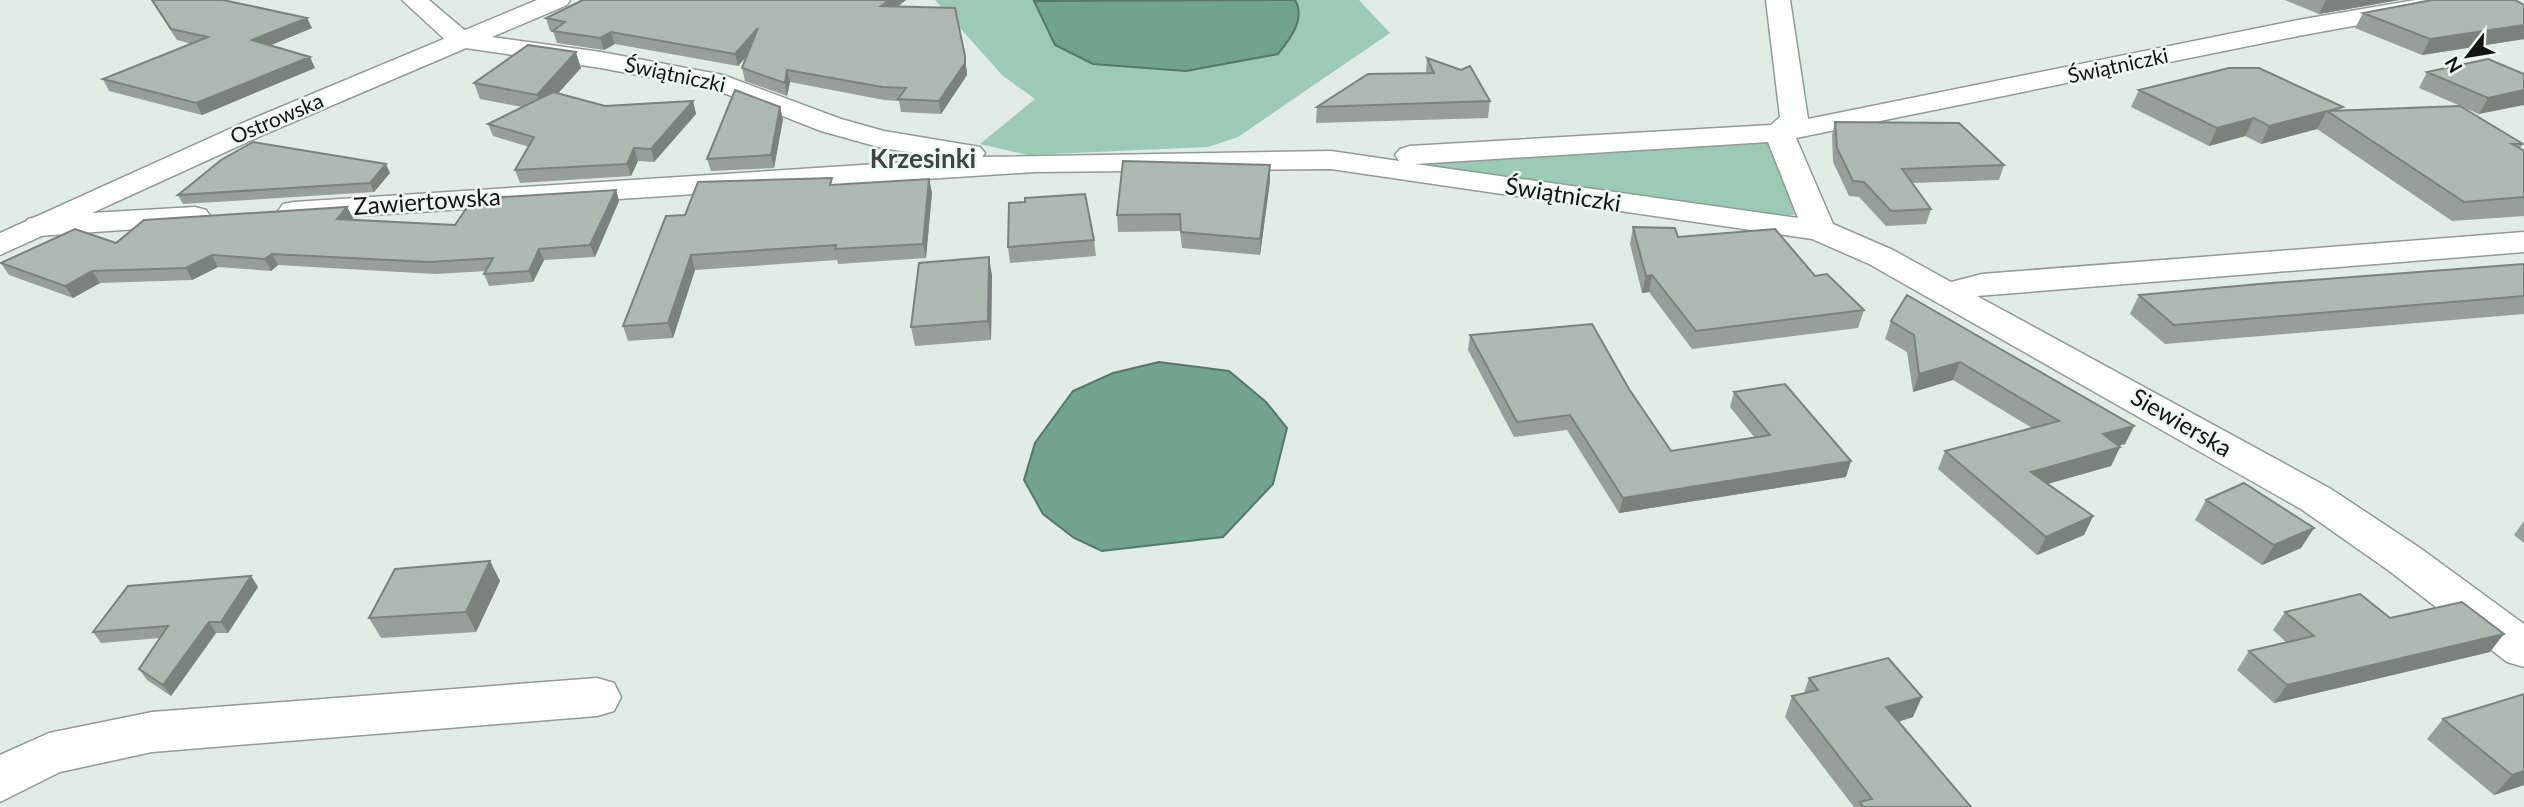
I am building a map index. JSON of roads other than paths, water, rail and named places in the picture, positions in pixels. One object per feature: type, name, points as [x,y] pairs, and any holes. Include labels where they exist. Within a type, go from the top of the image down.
[{"type":"street","points":[[414,0],[461,41]]},
{"type":"street","name":"Ostrowska","points":[[0,245],[255,128],[558,0]]},
{"type":"street","points":[[1778,0],[1794,119],[1779,133],[1819,230]]},
{"type":"street","name":"Świątniczki","points":[[858,176],[1035,163],[1331,160],[1779,133],[2298,28],[2457,0]]},
{"type":"street","name":"Świątniczki","points":[[461,41],[601,61],[723,83],[831,125],[882,139],[1035,163]]},
{"type":"street","points":[[858,176],[878,162],[883,149],[882,139]]},
{"type":"street","name":"Świątniczki","points":[[1331,160],[1670,211],[1819,230]]},
{"type":"street","name":"Zawiertowska","points":[[261,213],[858,176]]},
{"type":"street","points":[[39,226],[219,215]]},
{"type":"street","name":"Siewierska","points":[[1819,230],[1881,257],[1948,293],[2316,499],[2404,559],[2524,649]]},
{"type":"street","points":[[1948,293],[1982,284],[2524,242]]},
{"type":"street","points":[[0,780],[49,754],[152,732],[597,697]]},
{"type":"district","name":"Krzesinki","points":[[923,159]]}]
